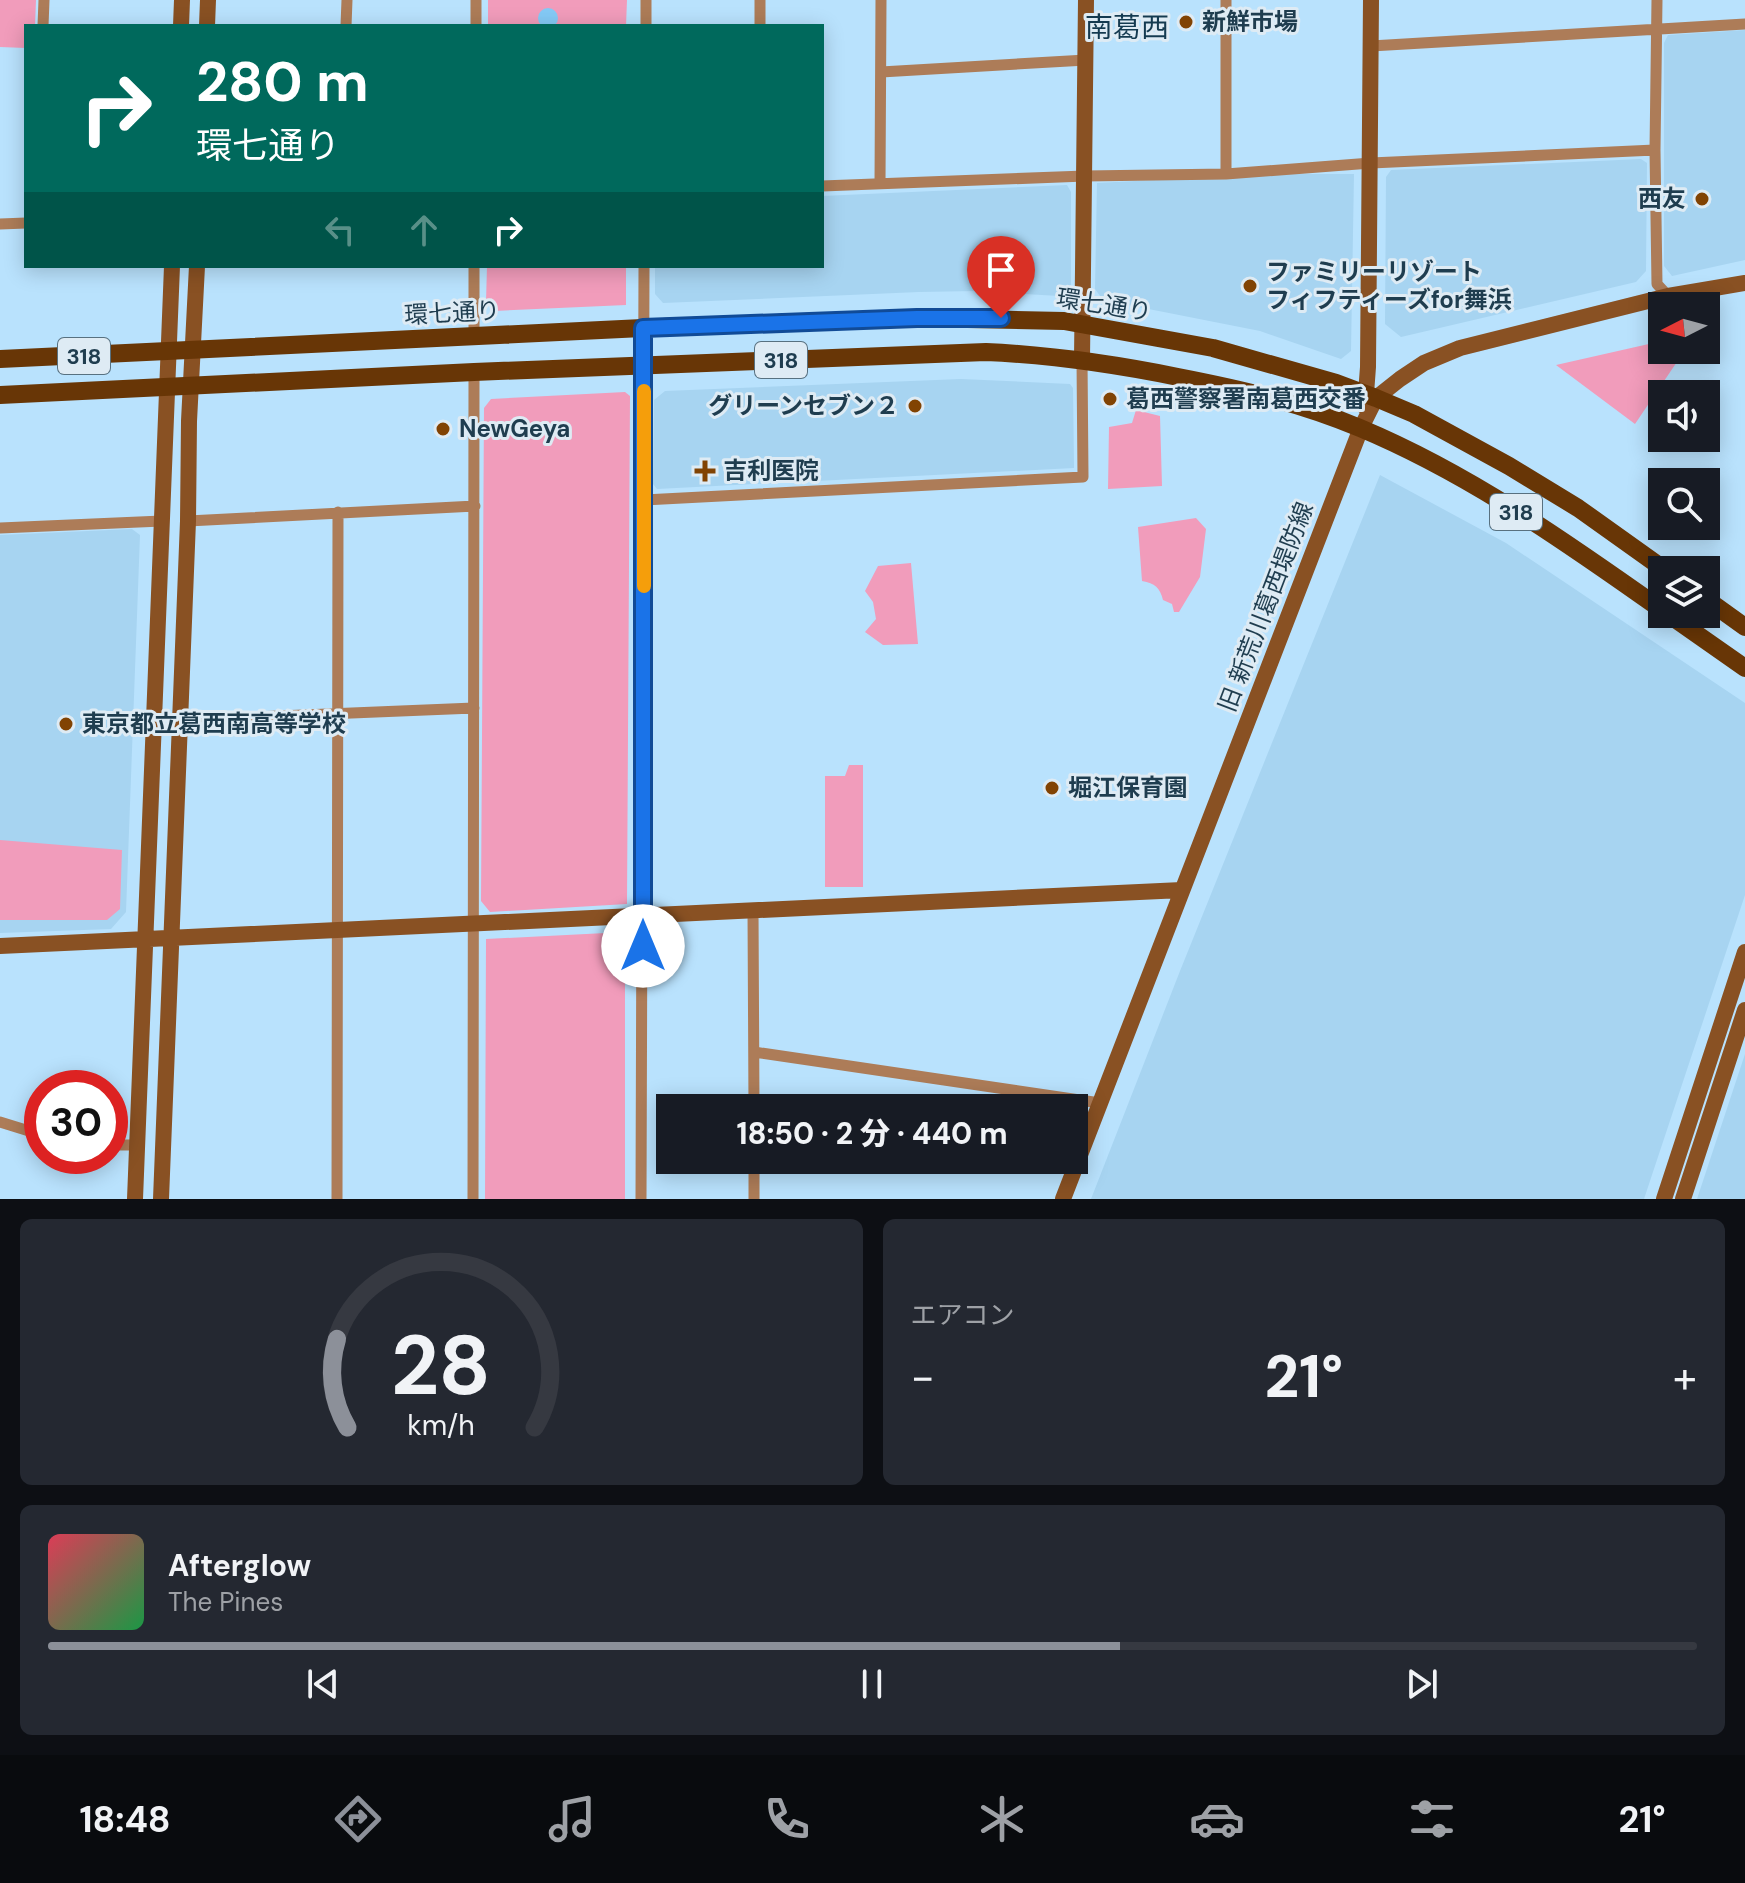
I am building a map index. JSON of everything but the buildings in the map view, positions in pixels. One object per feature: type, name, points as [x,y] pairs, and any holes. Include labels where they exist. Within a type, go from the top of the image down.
[{"type":"main road","name":"環七通り","points":[[0,359],[917,318],[1082,323],[1213,348],[1372,396],[1414,414],[1509,466],[1578,508],[1648,558]]},
{"type":"main road","name":"318","points":[[0,395],[986,352],[1082,359],[1251,391],[1361,428],[1491,496],[1648,600]]},
{"type":"main road","points":[[1720,609],[1745,627]]},
{"type":"main road","points":[[1688,628],[1745,668]]},
{"type":"street","points":[[43,24],[44,0]]},
{"type":"street","points":[[181,24],[182,0]]},
{"type":"street","points":[[207,24],[208,0]]},
{"type":"street","points":[[346,24],[347,0]]},
{"type":"street","points":[[476,0],[476,24]]},
{"type":"street","points":[[646,0],[646,24]]},
{"type":"street","points":[[760,0],[760,24]]},
{"type":"street","points":[[880,183],[881,0]]},
{"type":"street","points":[[644,500],[1083,477],[1086,0]]},
{"type":"street","points":[[1226,0],[1226,174]]},
{"type":"street","points":[[1371,0],[1372,396]]},
{"type":"street","points":[[1657,0],[1657,284],[1664,292]]},
{"type":"street","points":[[1371,46],[1745,24]]},
{"type":"street","points":[[881,72],[1086,60]]},
{"type":"street","points":[[824,186],[1226,174],[1371,163],[1655,150]]},
{"type":"street","points":[[0,224],[24,223]]},
{"type":"street","points":[[135,1199],[172,268]]},
{"type":"street","points":[[161,1199],[197,268]]},
{"type":"street","points":[[474,268],[474,336]]},
{"type":"street","points":[[641,1199],[644,268]]},
{"type":"street","name":"旧 新荒川葛西堤防線","points":[[1692,292],[1745,283]]},
{"type":"street","name":"旧 新荒川葛西堤防線","points":[[1063,1199],[1372,396],[1424,363],[1460,348],[1648,301]]},
{"type":"street","points":[[473,1199],[474,372]]},
{"type":"street","points":[[188,521],[475,506]]},
{"type":"street","points":[[337,1199],[338,512]]},
{"type":"street","points":[[0,528],[162,521]]},
{"type":"street","points":[[180,720],[474,708]]},
{"type":"street","points":[[0,946],[1182,890]]},
{"type":"street","points":[[753,910],[754,1094]]},
{"type":"street","points":[[1664,1199],[1745,952]]},
{"type":"street","points":[[1683,1199],[1745,1010]]},
{"type":"street","points":[[754,1052],[1100,1103]]},
{"type":"street","points":[[0,1122],[24,1129]]},
{"type":"street","points":[[128,1145],[138,1145]]},
{"type":"street","points":[[755,1174],[758,1198]]},
{"type":"shaded area","points":[[0,0],[36,0],[35,24],[24,24],[24,48],[0,47]]},
{"type":"shaded area","points":[[488,0],[627,0],[626,24],[488,24]]},
{"type":"shaded area","points":[[544,9],[552,9],[557,14],[556,24],[539,22],[539,14]]},
{"type":"shaded area","points":[[1745,30],[1745,260],[1672,276],[1664,266],[1664,43],[1668,35]]},
{"type":"shaded area","points":[[1641,159],[1647,163],[1646,271],[1636,282],[1401,337],[1385,324],[1386,177],[1391,170]]},
{"type":"shaded area","points":[[1269,174],[1354,174],[1351,351],[1341,359],[1260,331],[1103,300],[1095,289],[1097,183]]},
{"type":"shaded area","points":[[1067,185],[1071,192],[1071,285],[1059,296],[976,291],[919,292],[663,303],[655,294],[655,268],[824,268],[824,196]]},
{"type":"shaded area","points":[[487,268],[626,268],[626,305],[494,311],[486,302]]},
{"type":"shaded area","points":[[1648,344],[1648,364],[1676,364],[1665,380],[1648,380],[1648,405],[1635,424],[1556,365]]},
{"type":"shaded area","points":[[961,379],[1070,384],[1073,388],[1074,468],[657,489],[653,484],[654,400],[665,391]]},
{"type":"shaded area","points":[[625,392],[630,396],[627,904],[490,912],[481,901],[484,408],[491,399]]},
{"type":"shaded area","points":[[1136,410],[1160,416],[1162,486],[1108,489],[1109,427],[1132,423]]},
{"type":"shaded area","points":[[1380,475],[1506,543],[1745,703],[1745,895],[1644,1199],[1091,1199],[1180,971]]},
{"type":"shaded area","points":[[1196,518],[1206,529],[1200,577],[1179,612],[1174,612],[1172,604],[1163,600],[1156,587],[1142,581],[1138,527]]},
{"type":"shaded area","name":"東京都立葛西南高等学校","points":[[132,529],[140,535],[126,912],[111,929],[0,933],[0,535]]},
{"type":"shaded area","points":[[911,563],[918,644],[883,645],[865,632],[876,619],[873,602],[865,591],[878,566]]},
{"type":"shaded area","points":[[849,765],[863,765],[863,887],[825,887],[825,776],[845,776]]},
{"type":"shaded area","points":[[0,840],[122,850],[120,909],[107,920],[0,920]]},
{"type":"shaded area","points":[[625,932],[625,1199],[485,1199],[486,939]]},
{"type":"shaded area","points":[[1745,1054],[1745,1199],[1697,1199]]},
{"type":"slow traffic","points":[[644,391],[644,586]]},
{"type":"place","name":"新鮮市場","points":[[1186,22]]},
{"type":"place","name":"西友","points":[[1702,199]]},
{"type":"place","name":"ファミリーリゾート フィフティーズfor舞浜","points":[[1250,286]]},
{"type":"place","name":"葛西警察署南葛西交番","points":[[1110,399]]},
{"type":"place","name":"グリーンセブン２","points":[[915,406]]},
{"type":"place","name":"NewGeya","points":[[443,429]]},
{"type":"place","name":"吉利医院","points":[[705,471]]},
{"type":"place","name":"東京都立葛西南高等学校","points":[[66,724]]},
{"type":"place","name":"堀江保育園","points":[[1052,788]]},
{"type":"district","name":"南葛西","points":[[1127,27]]},
{"type":"route","points":[[643,946],[643,328],[1001,318]]}]
